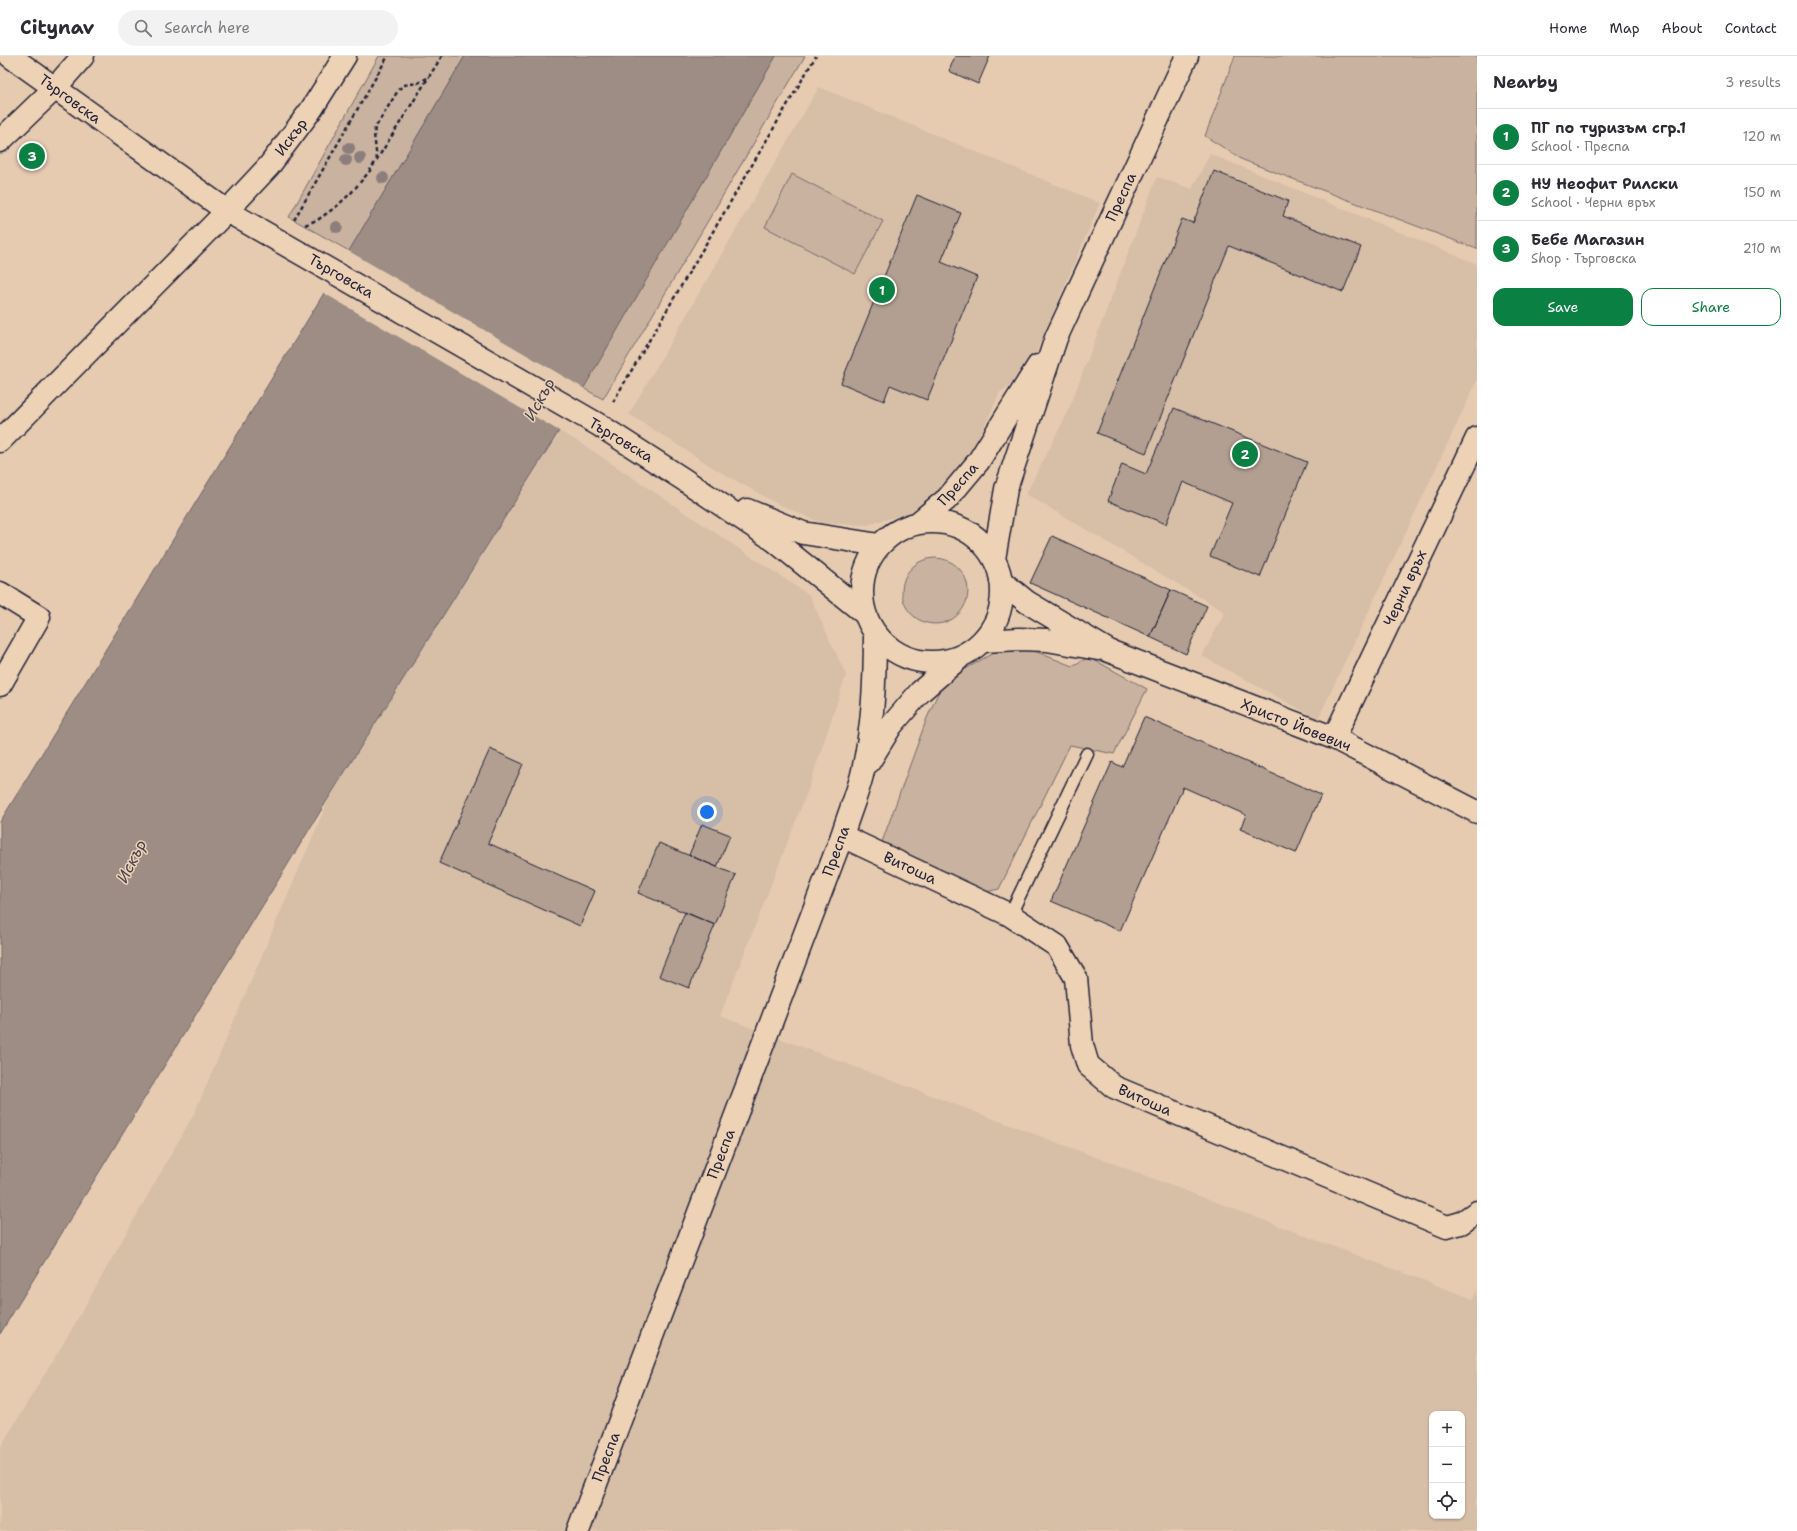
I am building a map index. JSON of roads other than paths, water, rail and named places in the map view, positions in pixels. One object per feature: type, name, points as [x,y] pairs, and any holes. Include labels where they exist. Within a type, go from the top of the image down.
[{"type":"street","name":"Търговска","points":[[10,56],[54,89],[227,211],[273,236],[595,423],[683,479],[775,541],[864,613]]},
{"type":"street","points":[[0,141],[54,89],[83,56]]},
{"type":"street","name":"Искър","points":[[0,441],[227,211],[269,166],[311,110],[344,56]]},
{"type":"street","name":"Преспа","points":[[994,559],[1006,490],[1056,338],[1187,56]]},
{"type":"street","name":"Преспа","points":[[918,523],[947,499],[978,462],[1056,338]]},
{"type":"street","name":"Черни връх","points":[[1334,738],[1477,438]]},
{"type":"street","name":"Търговска","points":[[683,479],[761,517],[803,533],[879,545]]},
{"type":"street","points":[[918,523],[940,523],[962,529],[980,542],[994,559],[1001,581],[1001,603],[994,624],[983,641],[961,656],[938,662],[914,660],[892,651],[875,634],[864,613],[862,589],[867,565],[879,545],[898,530],[918,523]]},
{"type":"street","name":"Христо Йовевич","points":[[1001,581],[1027,602],[1109,651],[1334,738],[1477,812]]},
{"type":"street","points":[[0,593],[38,617],[0,685]]},
{"type":"street","name":"Преспа","points":[[578,1531],[842,836],[862,775],[872,719],[875,682],[875,634]]},
{"type":"street","name":"Христо Йовевич","points":[[983,641],[1019,639],[1047,640],[1109,651]]},
{"type":"street","name":"Преспа","points":[[862,775],[891,726],[920,692],[961,656]]},
{"type":"street","name":"Витоша","points":[[842,836],[1010,915],[1057,946],[1076,978],[1082,1045],[1088,1065],[1114,1088],[1447,1227],[1461,1223],[1477,1212]]},
{"type":"lane","points":[[1010,915],[1087,754]]},
{"type":"water","points":[[465,56],[776,56],[559,431],[331,794],[0,1334],[0,822],[324,293]]},
{"type":"place","name":"Бебе Магазин","points":[[32,156]]},
{"type":"place","name":"ПГ по туризъм сгр.1","points":[[882,290]]},
{"type":"place","name":"НУ Неофит Рилски","points":[[1245,454]]}]
